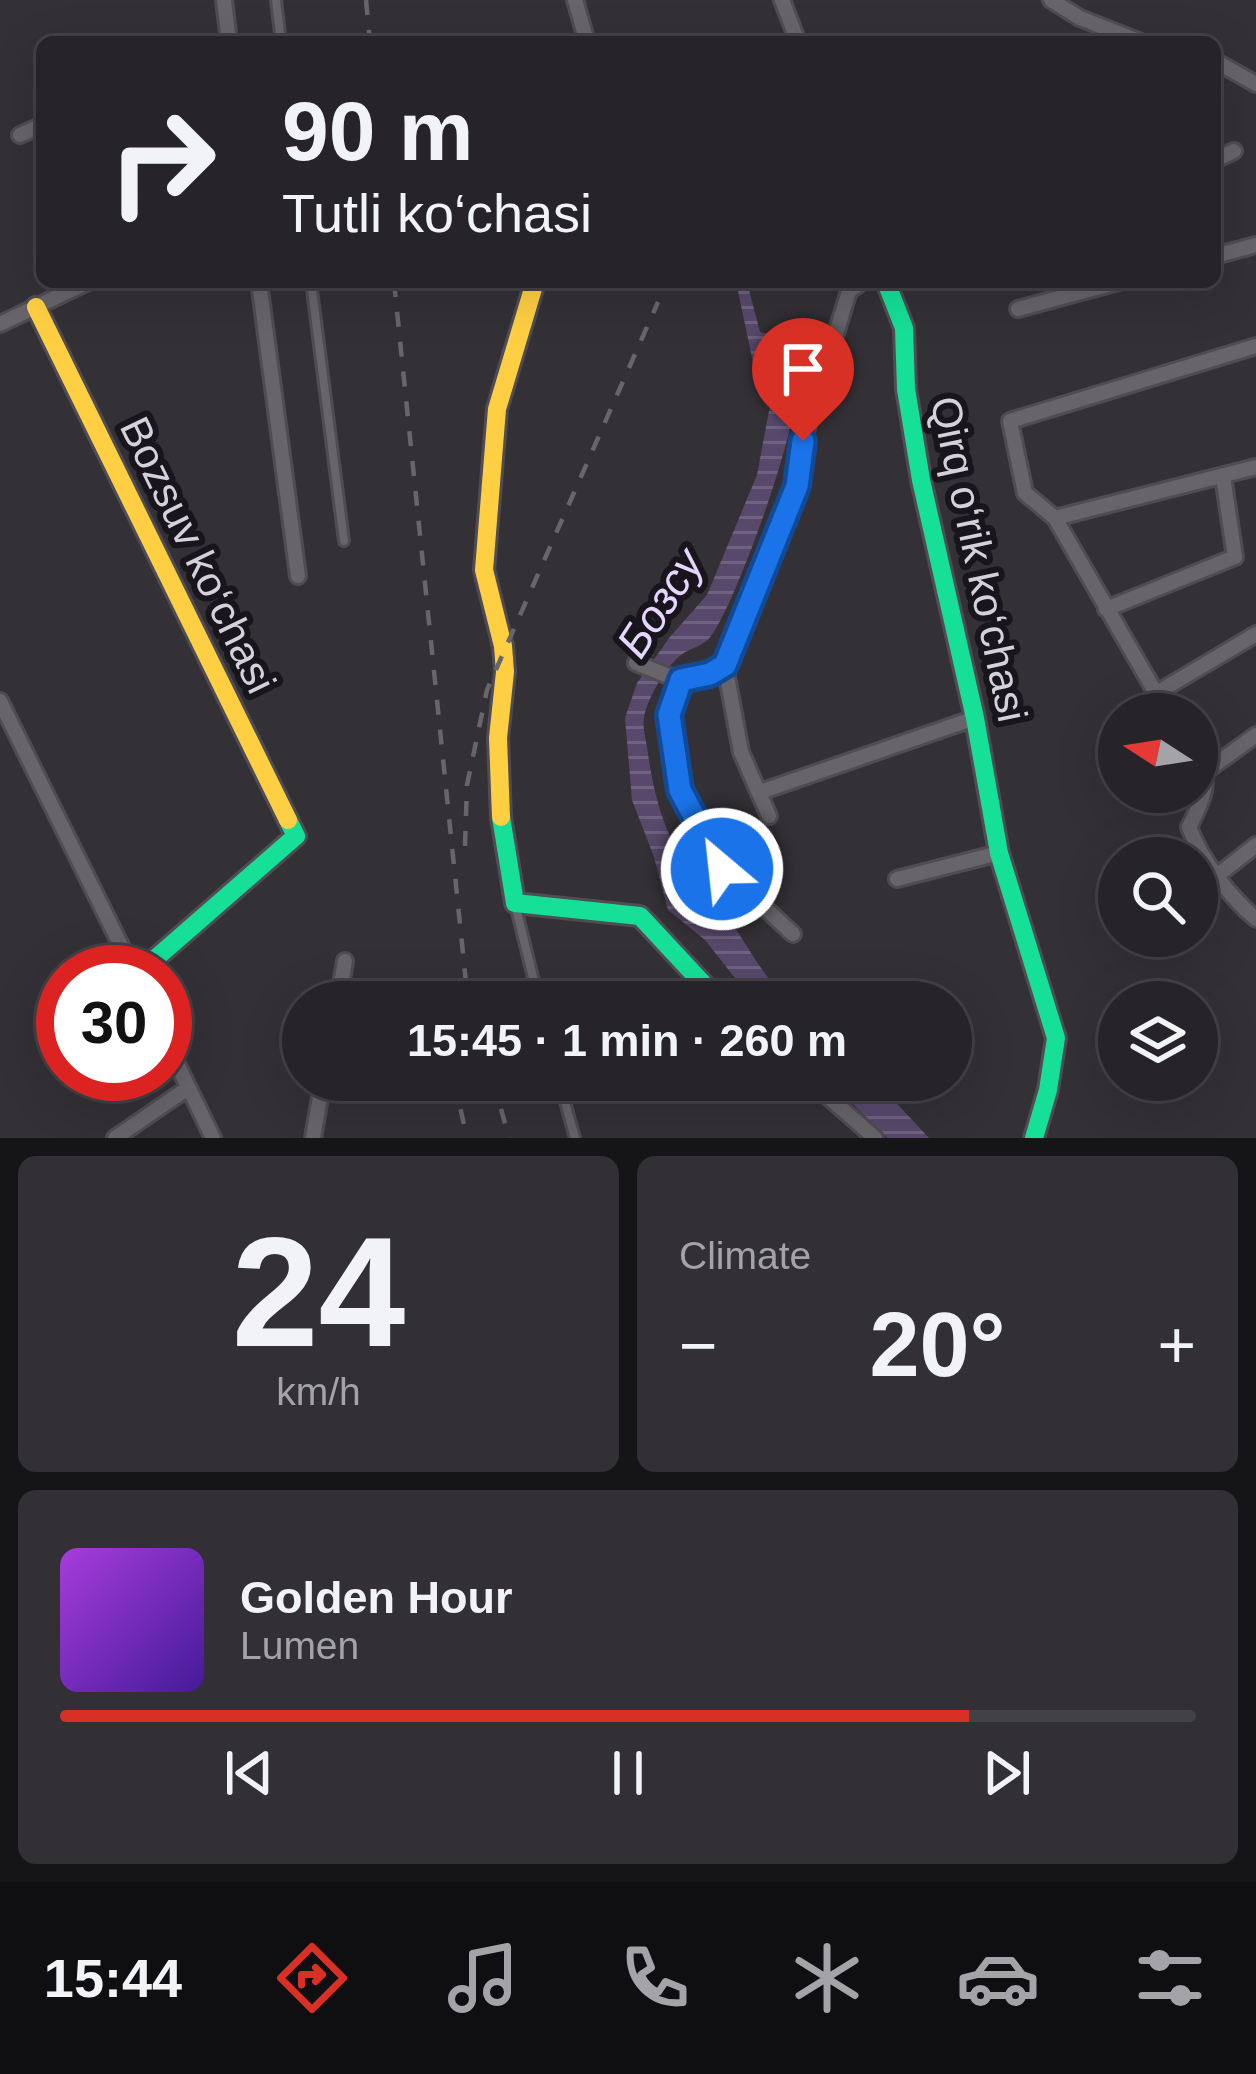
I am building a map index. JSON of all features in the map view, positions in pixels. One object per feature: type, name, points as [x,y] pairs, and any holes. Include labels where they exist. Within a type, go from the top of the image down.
[{"type":"street","points":[[224,0],[228,36]]},
{"type":"street","points":[[575,0],[585,36]]},
{"type":"street","points":[[782,0],[796,36]]},
{"type":"street","points":[[1051,0],[1080,18],[1126,36]]},
{"type":"street","points":[[1221,64],[1256,84]]},
{"type":"street","points":[[20,135],[36,127]]},
{"type":"street","points":[[1221,157],[1234,151]]},
{"type":"street","points":[[1221,254],[1256,245]]},
{"type":"street","points":[[0,324],[76,288]]},
{"type":"street","points":[[260,288],[298,576]]},
{"type":"street","points":[[533,288],[497,409],[484,570],[503,646],[500,808],[515,903],[640,916],[700,981]]},
{"type":"street","points":[[769,816],[741,752],[725,665],[797,486],[803,441],[854,288]]},
{"type":"street","name":"Qirq o‘rik ko‘chasi","points":[[888,288],[904,328],[906,389],[921,480],[975,718],[999,853],[1055,1038],[1048,1090],[1034,1138]]},
{"type":"street","points":[[1018,309],[1096,288]]},
{"type":"street","name":"Bozsuv ko‘chasi","points":[[36,307],[296,836],[169,945]]},
{"type":"street","points":[[1154,693],[1055,518],[1025,493],[1010,421],[1256,346]]},
{"type":"street","points":[[1055,518],[1256,467]]},
{"type":"street","points":[[1106,609],[1235,557],[1223,476]]},
{"type":"street","points":[[1157,693],[1256,634]]},
{"type":"street","points":[[636,663],[681,680],[710,674],[725,665]]},
{"type":"street","points":[[681,680],[669,715],[680,790],[722,869],[794,934]]},
{"type":"street","points":[[0,701],[123,945]]},
{"type":"street","points":[[760,793],[975,718]]},
{"type":"street","points":[[1218,756],[1256,735]]},
{"type":"street","points":[[1256,845],[1218,875],[1256,919]]},
{"type":"street","points":[[897,879],[999,853]]},
{"type":"street","points":[[342,981],[346,961]]},
{"type":"street","points":[[192,1096],[213,1138]]},
{"type":"street","points":[[115,1138],[169,1101]]},
{"type":"street","points":[[313,1138],[319,1101]]},
{"type":"street","points":[[833,1101],[874,1138]]},
{"type":"lane","points":[[276,0],[280,36]]},
{"type":"lane","points":[[312,288],[344,541]]},
{"type":"lane","points":[[515,903],[534,981]]},
{"type":"lane","points":[[564,1101],[574,1138]]},
{"type":"shaded area","name":"Бозсу","points":[[737,288],[749,288],[760,332],[777,336],[793,374],[796,387],[788,437],[764,514],[722,618],[708,639],[681,655],[663,675],[649,701],[644,726],[657,801],[674,845],[771,981],[737,981],[705,940],[668,910],[632,800],[625,718],[637,683],[707,595],[757,475],[771,400],[754,367]]},
{"type":"shaded area","points":[[850,1101],[895,1101],[929,1138],[887,1138]]},
{"type":"railway","points":[[366,0],[369,36]]},
{"type":"railway","points":[[395,288],[466,981]]},
{"type":"railway","points":[[465,846],[467,785],[487,690],[658,302]]},
{"type":"railway","points":[[459,1101],[467,1138]]},
{"type":"railway","points":[[499,1101],[509,1138]]},
{"type":"traffic: fast","points":[[888,288],[904,328],[906,389],[921,480],[975,718],[999,853],[1056,1038],[1034,1138]]},
{"type":"traffic: fast","points":[[501,817],[515,903],[640,916],[700,981]]},
{"type":"traffic: fast","points":[[171,945],[296,836],[288,820]]},
{"type":"traffic: slow","points":[[501,817],[498,738],[505,672],[484,570],[497,409],[533,288]]},
{"type":"traffic: slow","points":[[36,307],[288,820]]},
{"type":"route","points":[[722,869],[680,790],[669,715],[681,680],[710,674],[725,665],[797,486],[803,441]]}]
